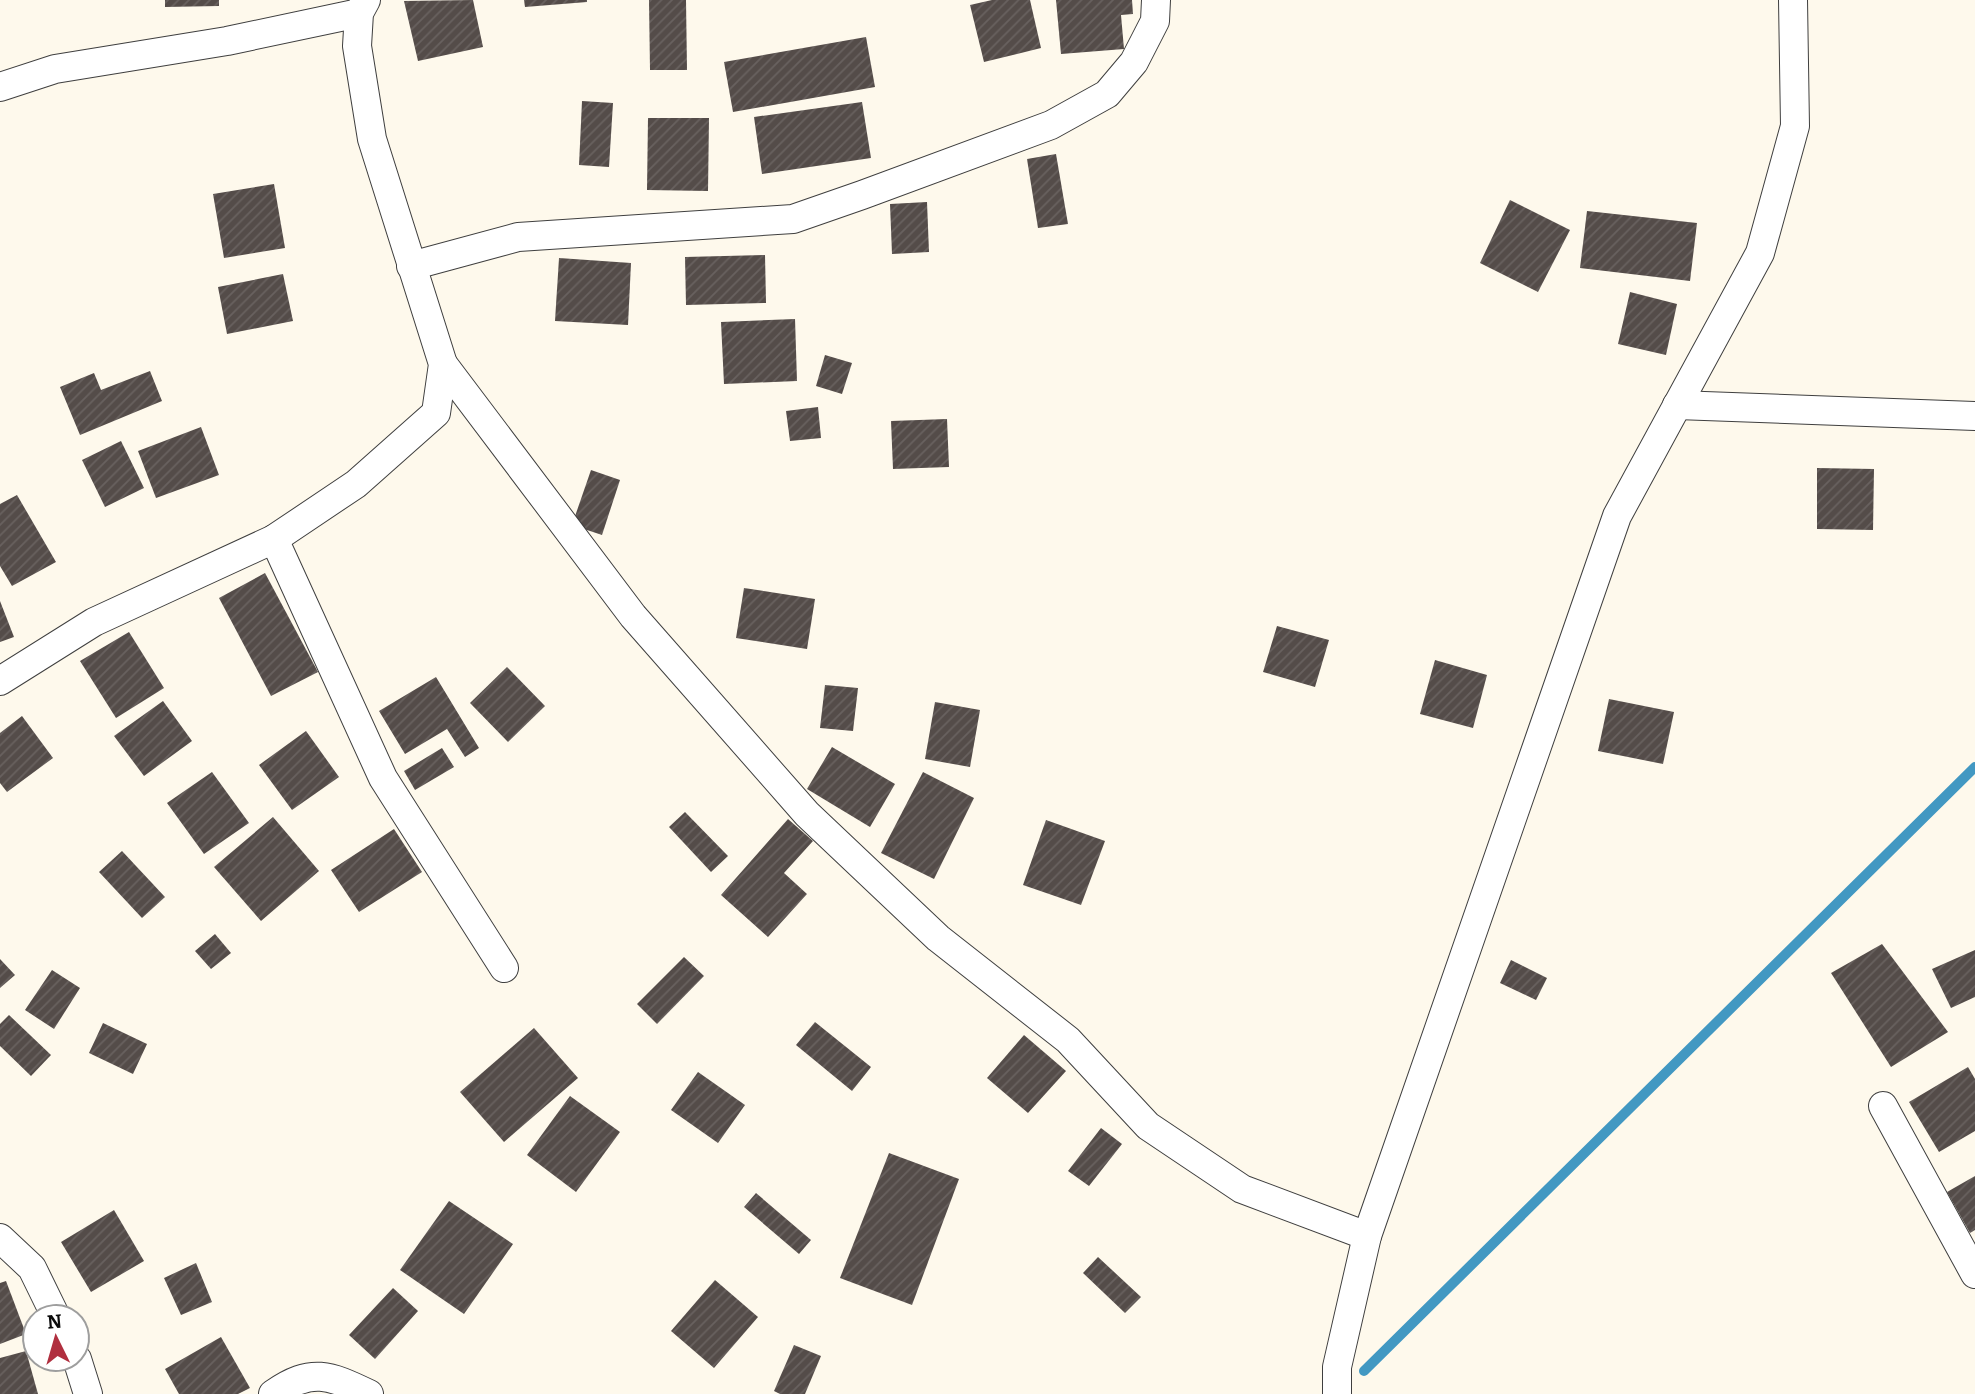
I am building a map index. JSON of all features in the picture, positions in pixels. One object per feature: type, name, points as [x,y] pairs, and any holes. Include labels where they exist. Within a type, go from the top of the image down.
[{"type":"street","points":[[411,266],[517,237],[793,219],[1051,125],[1107,94],[1134,62],[1155,21],[1156,0]]},
{"type":"street","points":[[1337,1394],[1338,1367],[1367,1236],[1617,516],[1760,253],[1795,126],[1793,0]]},
{"type":"street","points":[[0,87],[55,69],[227,41],[362,6],[357,46],[372,139],[443,364],[633,616],[807,814],[938,937],[1068,1040],[1148,1126],[1242,1189],[1367,1236]]},
{"type":"street","points":[[0,681],[94,622],[274,539],[356,484],[436,413],[443,364]]},
{"type":"street","points":[[1677,405],[1975,416]]},
{"type":"street","points":[[274,539],[383,778],[505,968]]},
{"type":"street","points":[[1883,1106],[1975,1274]]},
{"type":"street","points":[[0,1238],[32,1268],[49,1303]]},
{"type":"street","points":[[81,1373],[88,1394]]},
{"type":"street","points":[[274,1394],[295,1378],[332,1376],[369,1394]]},
{"type":"building","points":[[165,0],[219,0],[219,6],[165,7]]},
{"type":"building","points":[[473,0],[483,47],[418,61],[404,1]]},
{"type":"building","points":[[524,0],[587,0],[587,2],[525,7]]},
{"type":"building","points":[[649,0],[686,0],[687,70],[650,70]]},
{"type":"building","points":[[992,0],[1030,0],[1041,48],[984,62],[970,5]]},
{"type":"building","points":[[1056,0],[1132,0],[1133,14],[1121,15],[1124,49],[1061,54]]},
{"type":"building","points":[[866,37],[875,87],[733,112],[724,62]]},
{"type":"building","points":[[582,101],[613,103],[609,167],[579,165]]},
{"type":"building","points":[[862,102],[871,158],[762,174],[754,117]]},
{"type":"building","points":[[648,118],[709,118],[708,191],[647,190]]},
{"type":"building","points":[[1056,154],[1068,224],[1038,228],[1027,159]]},
{"type":"building","points":[[274,184],[285,248],[224,258],[213,194]]},
{"type":"building","points":[[1510,200],[1570,230],[1538,292],[1480,263]]},
{"type":"building","points":[[927,202],[929,252],[892,254],[890,204]]},
{"type":"building","points":[[1587,211],[1697,223],[1690,281],[1580,268]]},
{"type":"building","points":[[765,255],[766,303],[686,305],[685,257]]},
{"type":"building","points":[[559,258],[631,263],[628,325],[555,321]]},
{"type":"building","points":[[283,274],[293,321],[227,334],[218,287]]},
{"type":"building","points":[[1630,292],[1677,304],[1666,355],[1618,344]]},
{"type":"building","points":[[795,319],[797,381],[724,384],[721,322]]},
{"type":"building","points":[[825,355],[852,363],[842,394],[816,386]]},
{"type":"building","points":[[150,371],[162,401],[80,435],[60,387],[94,373],[101,390]]},
{"type":"building","points":[[818,407],[821,438],[790,441],[786,411]]},
{"type":"building","points":[[947,419],[949,467],[893,469],[891,421]]},
{"type":"building","points":[[201,427],[219,475],[156,498],[138,451]]},
{"type":"building","points":[[121,441],[144,488],[105,507],[82,460]]},
{"type":"building","points":[[1817,468],[1874,469],[1873,530],[1817,529]]},
{"type":"building","points":[[591,470],[620,480],[602,535],[572,525]]},
{"type":"building","points":[[17,495],[56,562],[12,586],[0,566],[0,504]]},
{"type":"building","points":[[265,573],[318,672],[271,696],[219,598]]},
{"type":"building","points":[[744,588],[815,599],[807,649],[736,638]]},
{"type":"building","points":[[0,601],[14,637],[0,642]]},
{"type":"building","points":[[1277,626],[1329,640],[1315,687],[1263,672]]},
{"type":"building","points":[[129,632],[164,688],[116,718],[80,661]]},
{"type":"building","points":[[1435,660],[1487,675],[1473,728],[1420,714]]},
{"type":"building","points":[[507,667],[545,706],[508,742],[470,703]]},
{"type":"building","points":[[436,677],[479,748],[465,757],[447,729],[405,754],[379,711]]},
{"type":"building","points":[[825,685],[858,688],[853,731],[820,728]]},
{"type":"building","points":[[1609,699],[1674,712],[1663,764],[1598,751]]},
{"type":"building","points":[[163,701],[192,741],[144,776],[114,736]]},
{"type":"building","points":[[935,702],[980,710],[970,767],[925,759]]},
{"type":"building","points":[[22,716],[53,758],[7,792],[0,783],[0,733]]},
{"type":"building","points":[[306,731],[339,777],[292,810],[259,765]]},
{"type":"building","points":[[832,747],[895,784],[870,827],[807,789]]},
{"type":"building","points":[[442,748],[454,767],[415,790],[404,771]]},
{"type":"building","points":[[212,772],[249,823],[204,854],[167,803]]},
{"type":"building","points":[[923,772],[974,798],[934,879],[881,853]]},
{"type":"building","points":[[685,812],[728,856],[711,872],[669,827]]},
{"type":"building","points":[[273,817],[319,871],[261,921],[214,867]]},
{"type":"building","points":[[788,819],[813,841],[784,873],[807,894],[768,937],[721,895]]},
{"type":"building","points":[[1046,820],[1105,841],[1081,905],[1023,885]]},
{"type":"building","points":[[394,829],[422,872],[359,912],[331,870]]},
{"type":"building","points":[[122,851],[165,897],[142,918],[99,872]]},
{"type":"building","points":[[215,934],[231,953],[211,969],[195,951]]},
{"type":"building","points":[[1882,944],[1948,1032],[1891,1067],[1831,973]]},
{"type":"building","points":[[1975,950],[1975,997],[1951,1008],[1932,969]]},
{"type":"building","points":[[684,957],[704,976],[657,1024],[637,1004]]},
{"type":"building","points":[[0,959],[15,975],[0,988]]},
{"type":"building","points":[[1511,960],[1547,978],[1536,1000],[1500,983]]},
{"type":"building","points":[[52,970],[80,988],[54,1029],[25,1010]]},
{"type":"building","points":[[9,1015],[51,1055],[31,1076],[0,1046],[0,1024]]},
{"type":"building","points":[[815,1022],[871,1067],[852,1091],[796,1045]]},
{"type":"building","points":[[103,1023],[147,1044],[133,1074],[89,1053]]},
{"type":"building","points":[[534,1028],[578,1078],[504,1142],[460,1092]]},
{"type":"building","points":[[1024,1035],[1066,1071],[1028,1113],[987,1078]]},
{"type":"building","points":[[1968,1067],[1975,1079],[1975,1131],[1939,1152],[1909,1102]]},
{"type":"building","points":[[698,1072],[745,1105],[718,1143],[671,1110]]},
{"type":"building","points":[[570,1096],[620,1132],[576,1192],[527,1155]]},
{"type":"building","points":[[1101,1128],[1122,1144],[1089,1186],[1068,1171]]},
{"type":"building","points":[[889,1153],[959,1179],[912,1305],[840,1278]]},
{"type":"building","points":[[1975,1176],[1975,1230],[1970,1233],[1947,1192]]},
{"type":"building","points":[[756,1193],[811,1240],[799,1254],[744,1207]]},
{"type":"building","points":[[449,1201],[513,1244],[464,1314],[400,1270]]},
{"type":"building","points":[[114,1210],[144,1261],[91,1292],[61,1242]]},
{"type":"building","points":[[1098,1257],[1141,1297],[1125,1313],[1083,1273]]},
{"type":"building","points":[[196,1263],[212,1302],[181,1315],[164,1278]]},
{"type":"building","points":[[715,1280],[758,1317],[714,1368],[671,1331]]},
{"type":"building","points":[[6,1281],[21,1321],[21,1336],[0,1344],[0,1283]]},
{"type":"building","points":[[393,1288],[418,1311],[375,1359],[349,1335]]},
{"type":"building","points":[[221,1337],[250,1388],[238,1394],[179,1394],[165,1369]]},
{"type":"building","points":[[794,1345],[821,1356],[805,1394],[780,1394],[774,1391]]},
{"type":"building","points":[[21,1352],[21,1373],[32,1373],[38,1394],[0,1394],[0,1358]]},
{"type":"waterway","points":[[1364,1371],[1975,767]]}]
